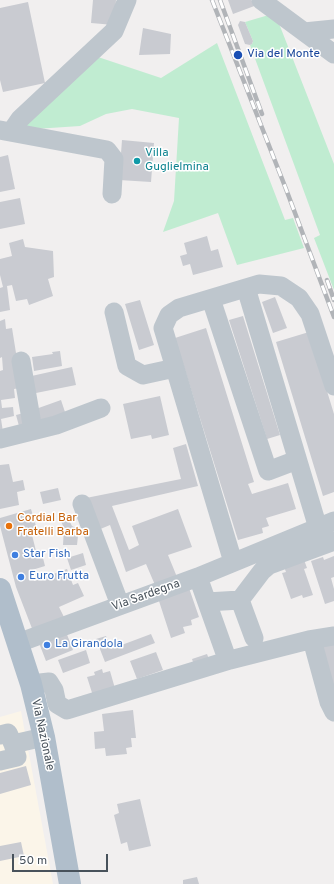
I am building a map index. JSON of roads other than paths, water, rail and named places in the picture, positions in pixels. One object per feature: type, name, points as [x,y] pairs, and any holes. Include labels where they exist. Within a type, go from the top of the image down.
[{"type":"main road","name":"Via Nazionale","points":[[0,589],[32,684],[44,737],[70,884]]},
{"type":"street","points":[[5,131],[20,119],[114,32],[127,0]]},
{"type":"street","points":[[261,0],[334,54]]},
{"type":"street","points":[[297,27],[334,29]]},
{"type":"street","points":[[5,131],[107,150],[114,159],[112,194]]},
{"type":"street","points":[[233,562],[163,328],[169,315],[179,308],[259,284],[281,286],[299,298],[310,314],[334,386]]},
{"type":"street","points":[[246,288],[298,460],[326,525]]},
{"type":"street","points":[[211,299],[268,472],[298,460]]},
{"type":"street","points":[[114,312],[128,366],[143,375],[175,368]]},
{"type":"street","points":[[21,361],[33,430]]},
{"type":"street","points":[[0,439],[56,425],[101,408]]},
{"type":"street","points":[[82,504],[120,606]]},
{"type":"street","name":"Via Sardegna","points":[[18,643],[198,577],[326,525]]},
{"type":"street","points":[[207,602],[240,600],[262,571],[269,565],[334,541]]},
{"type":"street","points":[[198,577],[225,653]]},
{"type":"street","points":[[240,600],[254,638]]},
{"type":"street","points":[[32,684],[49,682],[54,690],[57,704],[67,710],[230,660],[309,640],[334,636]]},
{"type":"street","points":[[309,640],[314,647],[329,702],[334,712]]},
{"type":"street","points":[[0,761],[17,757],[6,739],[44,737]]},
{"type":"railway","points":[[212,0],[334,317]]},
{"type":"railway","points":[[220,0],[262,114]]},
{"type":"railway","points":[[327,280],[334,300]]},
{"type":"place","name":"Via del Monte","points":[[238,55]]},
{"type":"place","name":"Villa Guglielmina","points":[[137,161]]},
{"type":"place","name":"Cordial Bar Fratelli Barba","points":[[9,526]]},
{"type":"place","name":"Star Fish","points":[[15,555]]},
{"type":"place","name":"Euro Frutta","points":[[21,577]]},
{"type":"place","name":"La Girandola","points":[[47,645]]}]
